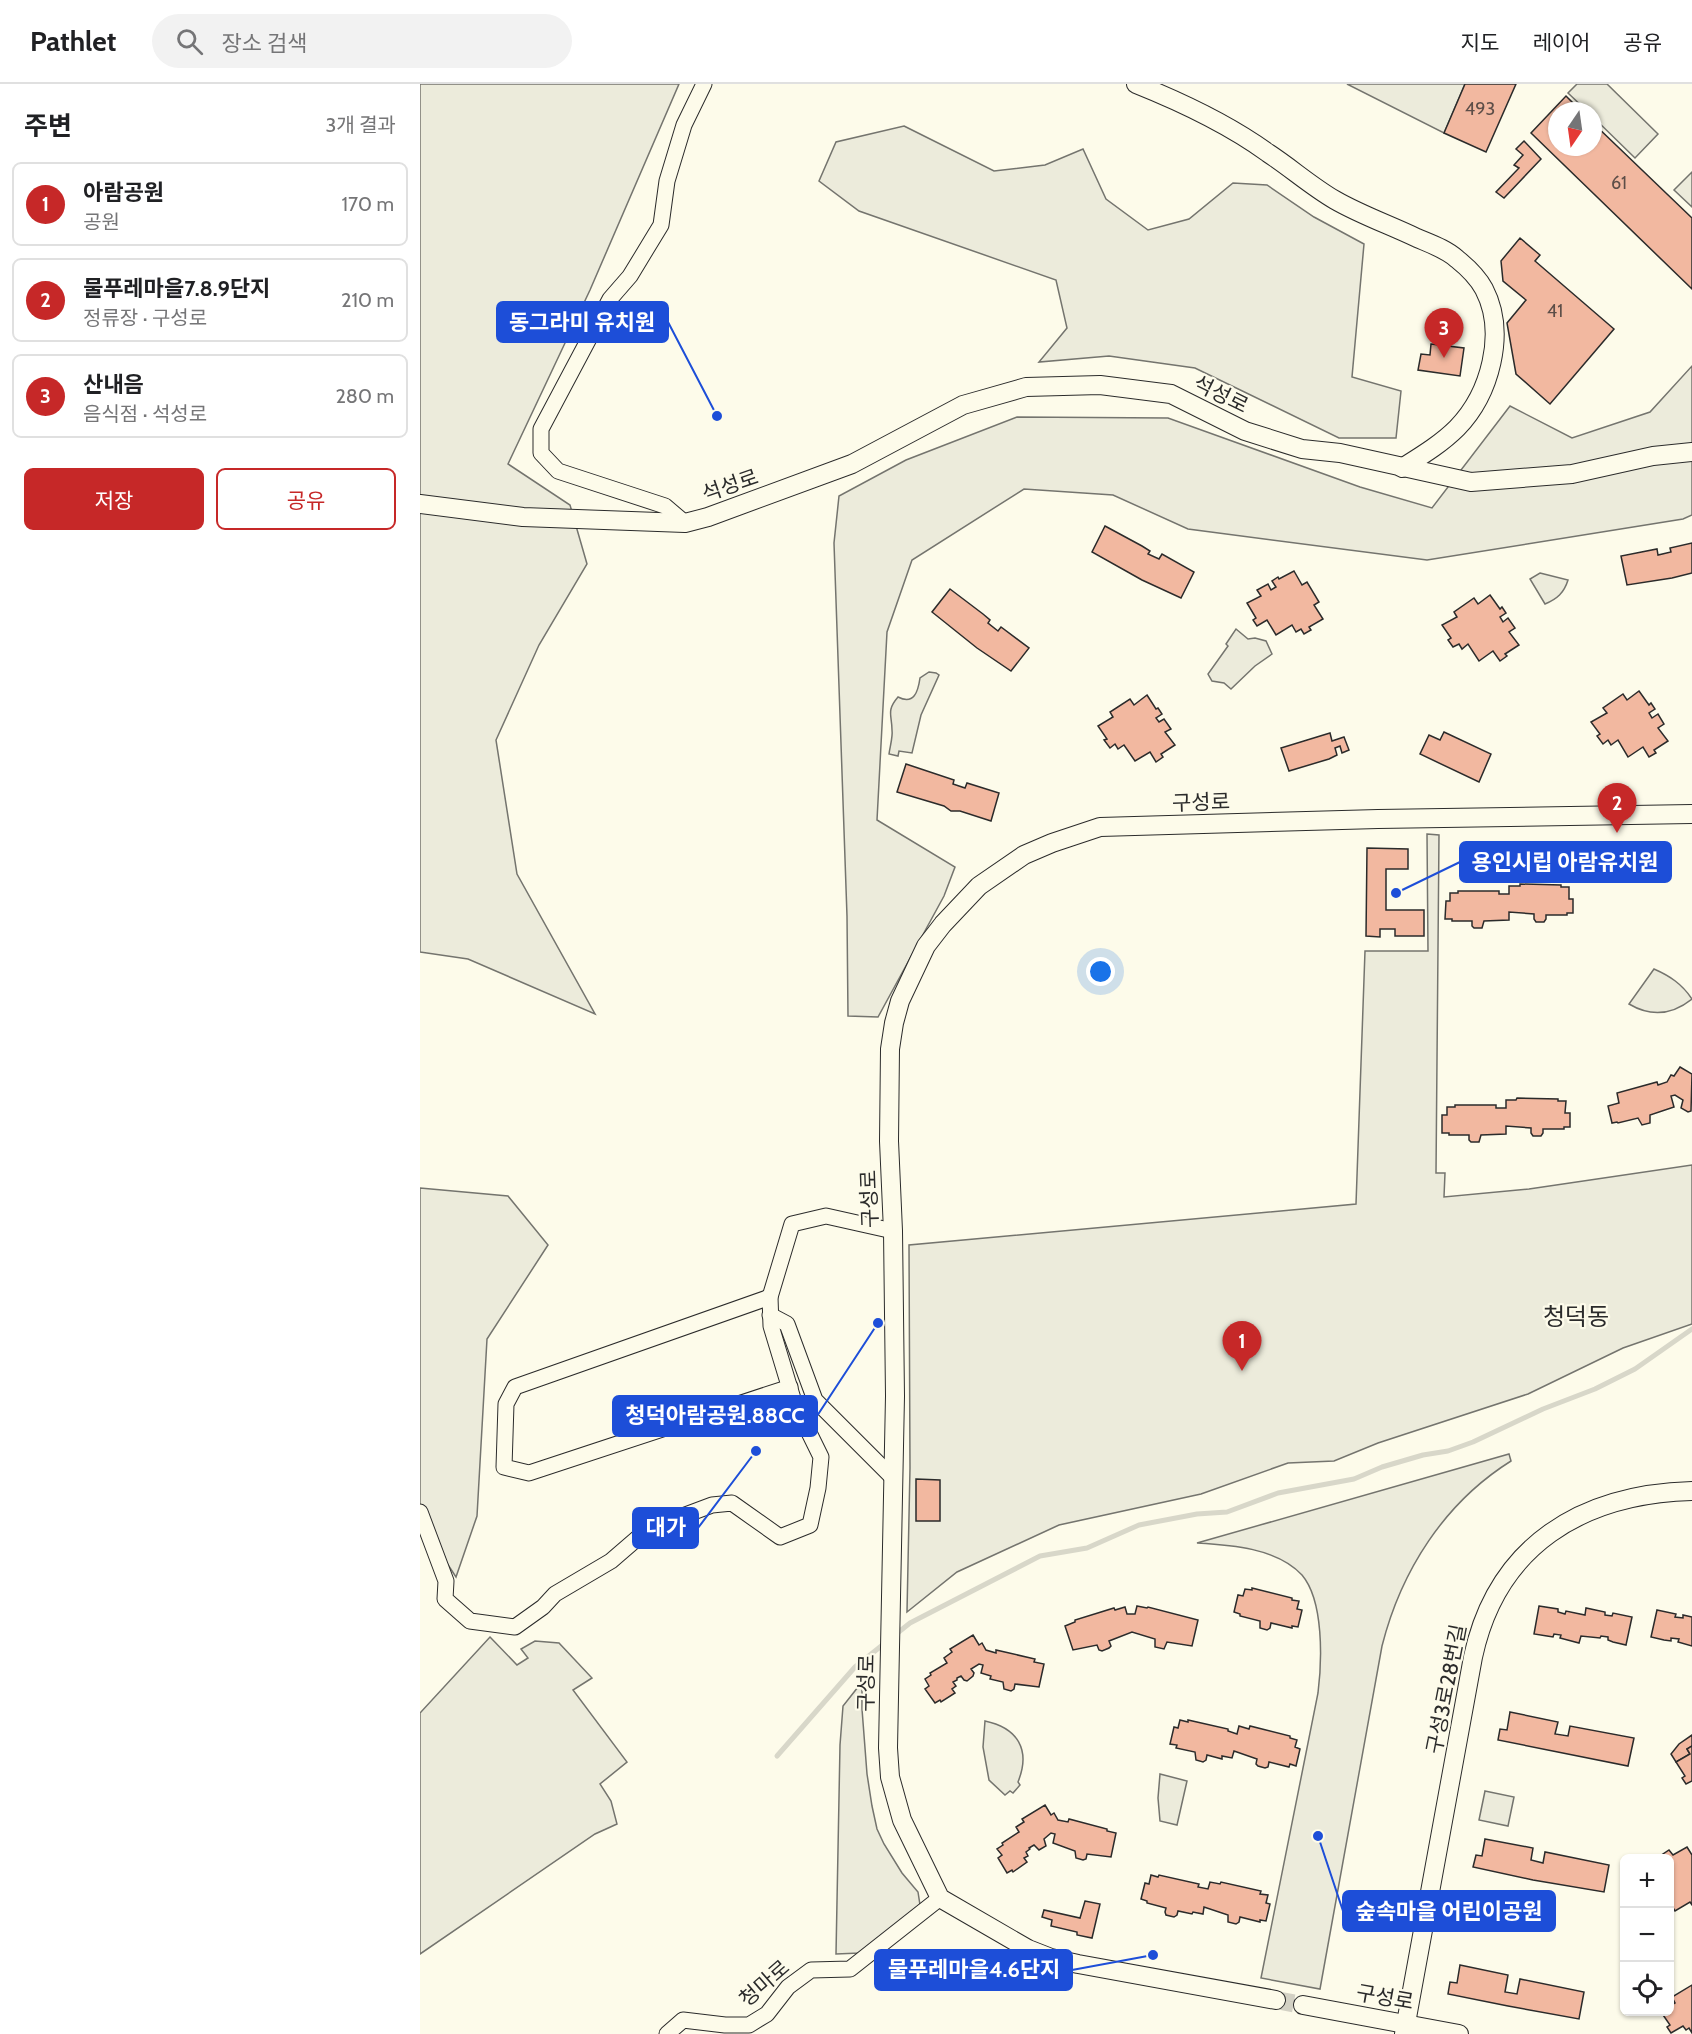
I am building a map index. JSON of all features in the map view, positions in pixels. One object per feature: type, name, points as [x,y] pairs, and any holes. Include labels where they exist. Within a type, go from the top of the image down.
[{"type":"street","points":[[685,523],[665,506],[558,471],[541,453],[541,429],[610,299],[630,276],[661,225],[667,181],[684,125],[704,84]]},
{"type":"street","points":[[1136,84],[1235,132],[1268,152],[1333,199],[1355,211],[1435,246],[1456,258],[1475,276],[1485,290],[1493,328],[1491,368],[1484,388],[1458,427],[1438,445],[1402,468]]},
{"type":"street","name":"석성로","points":[[420,504],[523,517],[685,523],[708,518],[852,464],[963,405],[1026,387],[1100,385],[1171,394],[1245,431],[1302,449],[1340,453],[1471,482],[1572,474],[1653,456],[1692,452]]},
{"type":"street","name":"구성로","points":[[940,1898],[902,1820],[890,1777],[888,1748],[895,1396],[893,1231],[889,1141],[890,1049],[900,1001],[927,946],[943,924],[979,886],[1024,855],[1100,827],[1378,819],[1692,814]]},
{"type":"street","points":[[420,1512],[446,1581],[445,1599],[470,1621],[515,1627],[543,1607],[555,1594],[611,1561],[648,1529],[712,1505],[732,1503],[780,1537],[810,1525],[818,1488],[821,1457],[794,1402],[771,1326],[770,1298],[792,1224],[826,1216],[893,1231]]},
{"type":"street","points":[[770,1298],[515,1387],[506,1404],[504,1467],[530,1473],[790,1387]]},
{"type":"street","points":[[770,1315],[787,1324],[815,1400],[892,1477]]},
{"type":"street","name":"구성3로28번길","points":[[1405,2029],[1473,1657],[1482,1620],[1488,1606],[1507,1577],[1533,1547],[1568,1520],[1627,1499],[1692,1491]]},
{"type":"street","points":[[940,1898],[1020,1945],[1051,1958],[1276,2001]]},
{"type":"street","name":"청마로","points":[[667,2034],[683,2020],[725,2025],[749,2025],[767,2013],[788,1987],[811,1970],[850,1969],[940,1898]]},
{"type":"street","name":"구성로","points":[[1303,2005],[1405,2029],[1460,2034]]},
{"type":"shaded area","points":[[420,84],[679,84],[590,290],[508,464],[570,505],[587,564],[539,645],[496,740],[517,874],[595,1014],[468,959],[420,952]]},
{"type":"shaded area","points":[[1347,84],[1465,84],[1444,133]]},
{"type":"shaded area","points":[[1577,84],[1607,84],[1658,134],[1635,158],[1602,126],[1602,102],[1578,102],[1568,93]]},
{"type":"shaded area","points":[[904,126],[994,171],[1045,165],[1083,149],[1106,199],[1148,230],[1189,219],[1233,183],[1267,185],[1314,217],[1364,244],[1352,377],[1401,391],[1396,438],[1339,438],[1195,368],[1109,356],[1039,362],[1067,328],[1056,280],[859,211],[819,181],[836,142]]},
{"type":"shaded area","points":[[1692,172],[1692,207],[1674,190]]},
{"type":"shaded area","points":[[1692,366],[1692,515],[1683,519],[1427,560],[1188,529],[1113,495],[1024,489],[912,560],[887,632],[877,820],[955,867],[944,896],[878,1017],[848,1016],[847,916],[834,543],[839,496],[906,460],[1017,417],[1168,418],[1360,487],[1432,508],[1510,406],[1572,438],[1650,412]]},
{"type":"shaded area","points":[[1540,573],[1568,580],[1560,595],[1545,604],[1530,579]]},
{"type":"shaded area","points":[[1236,629],[1248,639],[1266,641],[1272,654],[1255,666],[1231,689],[1224,683],[1212,681],[1208,674],[1228,646],[1226,644]]},
{"type":"shaded area","points":[[929,672],[939,675],[921,715],[912,753],[899,751],[898,756],[889,754],[892,736],[890,713],[892,706],[898,697],[908,699],[914,696],[920,678]]},
{"type":"shaded area","points":[[1427,834],[1439,835],[1436,1173],[1445,1173],[1444,1197],[1529,1189],[1692,1165],[1692,1324],[1623,1348],[1528,1394],[1378,1443],[1334,1461],[1288,1463],[1201,1494],[1059,1525],[957,1572],[907,1612],[910,1468],[909,1245],[1356,1204],[1365,951],[1428,951]]},
{"type":"shaded area","points":[[1654,969],[1675,981],[1692,999],[1677,1008],[1661,1012],[1645,1011],[1629,1004]]},
{"type":"shaded area","points":[[420,1188],[508,1196],[548,1245],[487,1339],[477,1516],[456,1577],[420,1522]]},
{"type":"shaded area","points":[[1509,1454],[1511,1461],[1465,1497],[1428,1541],[1401,1591],[1390,1618],[1382,1646],[1320,1989],[1261,1978],[1318,1693],[1320,1632],[1318,1615],[1309,1586],[1292,1566],[1280,1559],[1253,1550],[1197,1543]]},
{"type":"shaded area","points":[[490,1637],[517,1665],[528,1658],[521,1649],[535,1641],[559,1643],[592,1678],[573,1690],[627,1762],[600,1784],[611,1801],[617,1824],[595,1834],[420,1954],[420,1713]]},
{"type":"shaded area","points":[[862,1682],[867,1774],[877,1829],[902,1873],[918,1892],[920,1905],[860,1953],[836,1954],[840,1745],[843,1706]]},
{"type":"shaded area","points":[[985,1721],[1006,1729],[1019,1742],[1022,1750],[1022,1770],[1018,1782],[1020,1785],[1013,1793],[1010,1791],[1005,1795],[989,1780],[983,1747]]},
{"type":"shaded area","points":[[1160,1774],[1187,1781],[1177,1825],[1160,1821],[1158,1798]]},
{"type":"shaded area","points":[[1485,1791],[1514,1797],[1508,1826],[1479,1820]]},
{"type":"building","points":[[1465,84],[1516,84],[1486,152],[1444,133]]},
{"type":"building","points":[[1566,96],[1572,102],[1560,102]]},
{"type":"building","points":[[1548,115],[1548,149],[1531,133]]},
{"type":"building","points":[[1602,132],[1692,218],[1692,289],[1555,156],[1602,156]]},
{"type":"building","points":[[1524,141],[1541,159],[1504,198],[1496,192],[1519,168],[1514,165],[1523,155],[1516,149]]},
{"type":"building","points":[[1520,238],[1540,255],[1535,261],[1614,329],[1550,404],[1516,374],[1507,323],[1526,300],[1503,281],[1501,261]]},
{"type":"building","points":[[1431,344],[1464,348],[1460,376],[1418,370],[1421,354],[1430,355]]},
{"type":"building","points":[[1105,526],[1150,551],[1148,554],[1159,559],[1162,554],[1194,572],[1181,598],[1142,580],[1092,552]]},
{"type":"building","points":[[1692,543],[1692,573],[1627,585],[1621,556],[1657,549],[1658,555],[1671,552],[1670,548]]},
{"type":"building","points":[[1294,571],[1302,585],[1307,582],[1319,602],[1314,605],[1323,619],[1309,627],[1311,630],[1304,634],[1301,629],[1296,632],[1292,625],[1276,635],[1267,620],[1257,626],[1253,620],[1256,618],[1247,603],[1261,596],[1257,590],[1268,584],[1271,590],[1276,587],[1272,581]]},
{"type":"building","points":[[950,589],[990,620],[988,623],[998,631],[1001,627],[1029,648],[1011,671],[977,648],[932,612]]},
{"type":"building","points":[[1490,595],[1500,609],[1502,607],[1506,613],[1500,617],[1503,622],[1508,618],[1515,628],[1509,632],[1519,645],[1505,654],[1507,656],[1500,661],[1493,651],[1479,661],[1468,644],[1462,649],[1459,644],[1453,647],[1448,640],[1451,638],[1442,625],[1457,617],[1454,612],[1474,598],[1478,604]]},
{"type":"building","points":[[1639,691],[1649,705],[1651,703],[1655,709],[1649,713],[1652,718],[1658,714],[1664,724],[1658,728],[1668,741],[1654,750],[1656,753],[1649,757],[1643,747],[1628,757],[1618,740],[1611,745],[1608,740],[1603,744],[1597,736],[1600,734],[1591,722],[1607,713],[1603,708],[1623,694],[1627,700]]},
{"type":"building","points":[[1147,695],[1162,714],[1156,718],[1159,722],[1164,719],[1171,729],[1165,732],[1175,745],[1161,754],[1163,757],[1156,762],[1150,752],[1135,761],[1124,745],[1118,749],[1115,744],[1110,748],[1098,726],[1113,717],[1110,712],[1130,699],[1134,705]]},
{"type":"building","points":[[1444,732],[1491,754],[1479,782],[1420,754],[1429,735],[1440,740]]},
{"type":"building","points":[[1330,733],[1332,741],[1344,737],[1349,750],[1342,753],[1340,746],[1335,748],[1337,755],[1329,759],[1289,771],[1281,748]]},
{"type":"building","points":[[906,764],[954,780],[953,784],[965,788],[967,783],[999,793],[991,821],[960,811],[951,811],[944,806],[897,792]]},
{"type":"building","points":[[1367,848],[1408,849],[1408,869],[1386,869],[1386,910],[1424,910],[1424,936],[1395,936],[1395,929],[1380,929],[1380,937],[1366,936]]},
{"type":"building","points":[[1520,884],[1569,887],[1569,899],[1573,899],[1573,913],[1546,915],[1544,922],[1536,922],[1534,914],[1509,912],[1509,920],[1484,921],[1482,928],[1474,928],[1472,921],[1445,919],[1446,901],[1450,901],[1450,893],[1499,891],[1499,894],[1509,894],[1509,886],[1520,886]]},
{"type":"building","points":[[1680,1067],[1692,1074],[1691,1111],[1688,1112],[1681,1108],[1683,1100],[1675,1095],[1671,1096],[1674,1107],[1650,1115],[1650,1123],[1642,1125],[1638,1118],[1612,1123],[1608,1106],[1619,1103],[1617,1093],[1657,1082],[1658,1085],[1667,1082]]},
{"type":"building","points":[[1517,1098],[1566,1101],[1565,1113],[1570,1113],[1570,1127],[1543,1129],[1541,1136],[1533,1136],[1531,1128],[1506,1126],[1506,1134],[1481,1135],[1479,1142],[1471,1142],[1469,1135],[1442,1133],[1442,1115],[1447,1115],[1447,1107],[1496,1105],[1496,1108],[1506,1108],[1506,1100]]},
{"type":"building","points":[[916,1479],[940,1480],[940,1521],[916,1521]]},
{"type":"building","points":[[1252,1588],[1299,1601],[1297,1609],[1302,1610],[1298,1627],[1292,1626],[1292,1628],[1271,1623],[1267,1630],[1260,1628],[1260,1621],[1240,1616],[1234,1612],[1238,1595],[1243,1596],[1245,1589],[1252,1590]]},
{"type":"building","points":[[1137,1606],[1198,1620],[1192,1646],[1167,1642],[1164,1649],[1155,1647],[1155,1639],[1132,1632],[1109,1641],[1111,1646],[1102,1651],[1097,1645],[1073,1650],[1065,1626],[1075,1620],[1114,1608],[1115,1610],[1125,1607],[1127,1614],[1135,1614]]},
{"type":"building","points":[[1539,1606],[1558,1609],[1558,1612],[1565,1614],[1566,1611],[1585,1615],[1586,1608],[1605,1612],[1605,1615],[1612,1616],[1613,1613],[1632,1617],[1626,1645],[1601,1636],[1600,1638],[1581,1636],[1579,1643],[1560,1638],[1561,1635],[1554,1634],[1553,1637],[1534,1634]]},
{"type":"building","points":[[1657,1610],[1676,1614],[1675,1617],[1683,1618],[1683,1615],[1692,1617],[1692,1646],[1678,1642],[1679,1639],[1671,1638],[1671,1641],[1651,1637]]},
{"type":"building","points":[[973,1635],[979,1645],[982,1643],[986,1650],[996,1653],[996,1650],[1035,1659],[1034,1662],[1044,1664],[1039,1687],[1015,1684],[1011,1691],[1004,1689],[1003,1682],[990,1679],[991,1676],[981,1673],[983,1665],[979,1664],[971,1669],[973,1676],[967,1681],[961,1676],[953,1682],[956,1686],[952,1689],[955,1693],[935,1703],[925,1689],[929,1686],[925,1679],[931,1675],[930,1673],[947,1663],[944,1658],[952,1652],[950,1649]]},
{"type":"building","points":[[1510,1712],[1558,1722],[1555,1734],[1568,1736],[1570,1726],[1634,1738],[1628,1766],[1498,1740],[1500,1729],[1507,1730]]},
{"type":"building","points":[[1180,1720],[1228,1729],[1237,1734],[1239,1726],[1249,1729],[1250,1726],[1290,1736],[1297,1740],[1295,1747],[1300,1749],[1296,1766],[1290,1764],[1289,1767],[1269,1762],[1268,1767],[1265,1768],[1256,1764],[1257,1759],[1234,1751],[1232,1758],[1222,1756],[1222,1759],[1207,1755],[1203,1762],[1196,1760],[1195,1752],[1176,1748],[1177,1745],[1170,1744],[1174,1727],[1178,1728]]},
{"type":"building","points":[[1692,1735],[1692,1746],[1687,1749],[1690,1754],[1676,1762],[1671,1754],[1679,1744]]},
{"type":"building","points":[[1692,1746],[1692,1781],[1686,1784],[1682,1778],[1685,1776],[1676,1762],[1690,1754],[1687,1749]]},
{"type":"building","points":[[1045,1805],[1051,1815],[1054,1813],[1058,1820],[1068,1822],[1069,1819],[1116,1833],[1111,1857],[1087,1854],[1086,1859],[1076,1858],[1075,1851],[1053,1843],[1055,1834],[1051,1833],[1044,1839],[1046,1846],[1039,1850],[1034,1845],[1029,1848],[1026,1852],[1028,1856],[1024,1858],[1027,1862],[1013,1872],[1012,1870],[1007,1873],[998,1858],[1002,1855],[997,1849],[1019,1832],[1016,1827],[1024,1822],[1022,1819]]},
{"type":"building","points":[[1485,1839],[1533,1848],[1531,1860],[1543,1863],[1545,1852],[1609,1865],[1604,1892],[1473,1867],[1476,1855],[1482,1856]]},
{"type":"building","points":[[1687,1847],[1692,1855],[1692,1905],[1690,1902],[1675,1911],[1674,1909],[1674,1854]]},
{"type":"building","points":[[1151,1875],[1199,1884],[1198,1887],[1208,1889],[1210,1882],[1220,1884],[1221,1882],[1261,1891],[1260,1894],[1268,1895],[1266,1903],[1270,1904],[1266,1921],[1260,1920],[1260,1922],[1240,1917],[1236,1924],[1228,1922],[1228,1915],[1204,1907],[1203,1914],[1178,1911],[1174,1917],[1166,1915],[1166,1908],[1141,1899],[1145,1883],[1149,1884]]},
{"type":"building","points":[[1085,1901],[1100,1904],[1092,1938],[1051,1926],[1052,1920],[1042,1917],[1044,1910],[1080,1918]]},
{"type":"building","points":[[1460,1965],[1508,1975],[1505,1992],[1517,1994],[1520,1979],[1584,1992],[1579,2019],[1448,1994],[1450,1982],[1457,1983]]},
{"type":"building","points":[[1692,1985],[1692,2033],[1689,2028],[1686,2030],[1683,2026],[1671,2033],[1667,2027],[1670,2025],[1664,2016],[1674,2016],[1674,1996]]},
{"type":"waterway","points":[[895,1635],[910,1623],[1040,1556],[1087,1548],[1139,1525],[1197,1514],[1227,1512],[1278,1493],[1354,1479],[1382,1467],[1423,1455],[1448,1451],[1473,1442],[1543,1409],[1595,1389],[1635,1369],[1692,1329]]},
{"type":"waterway","points":[[777,1756],[855,1667],[885,1643]]},
{"type":"tunnel","points":[[1276,2000],[1303,2005]]},
{"type":"place","name":"산내음","points":[[1444,358]]},
{"type":"place","name":"동그라미 유치원","points":[[717,416]]},
{"type":"place","name":"물푸레마을7.8.9단지","points":[[1617,833]]},
{"type":"place","name":"용인시립 아람유치원","points":[[1396,893]]},
{"type":"place","name":"청덕아람공원.88CC","points":[[878,1323]]},
{"type":"place","name":"아람공원","points":[[1242,1371]]},
{"type":"place","name":"대가","points":[[756,1451]]},
{"type":"place","name":"숲속마을 어린이공원","points":[[1318,1836]]},
{"type":"place","name":"물푸레마을4.6단지","points":[[1153,1955]]},
{"type":"district","name":"청덕동","points":[[1576,1316]]}]
